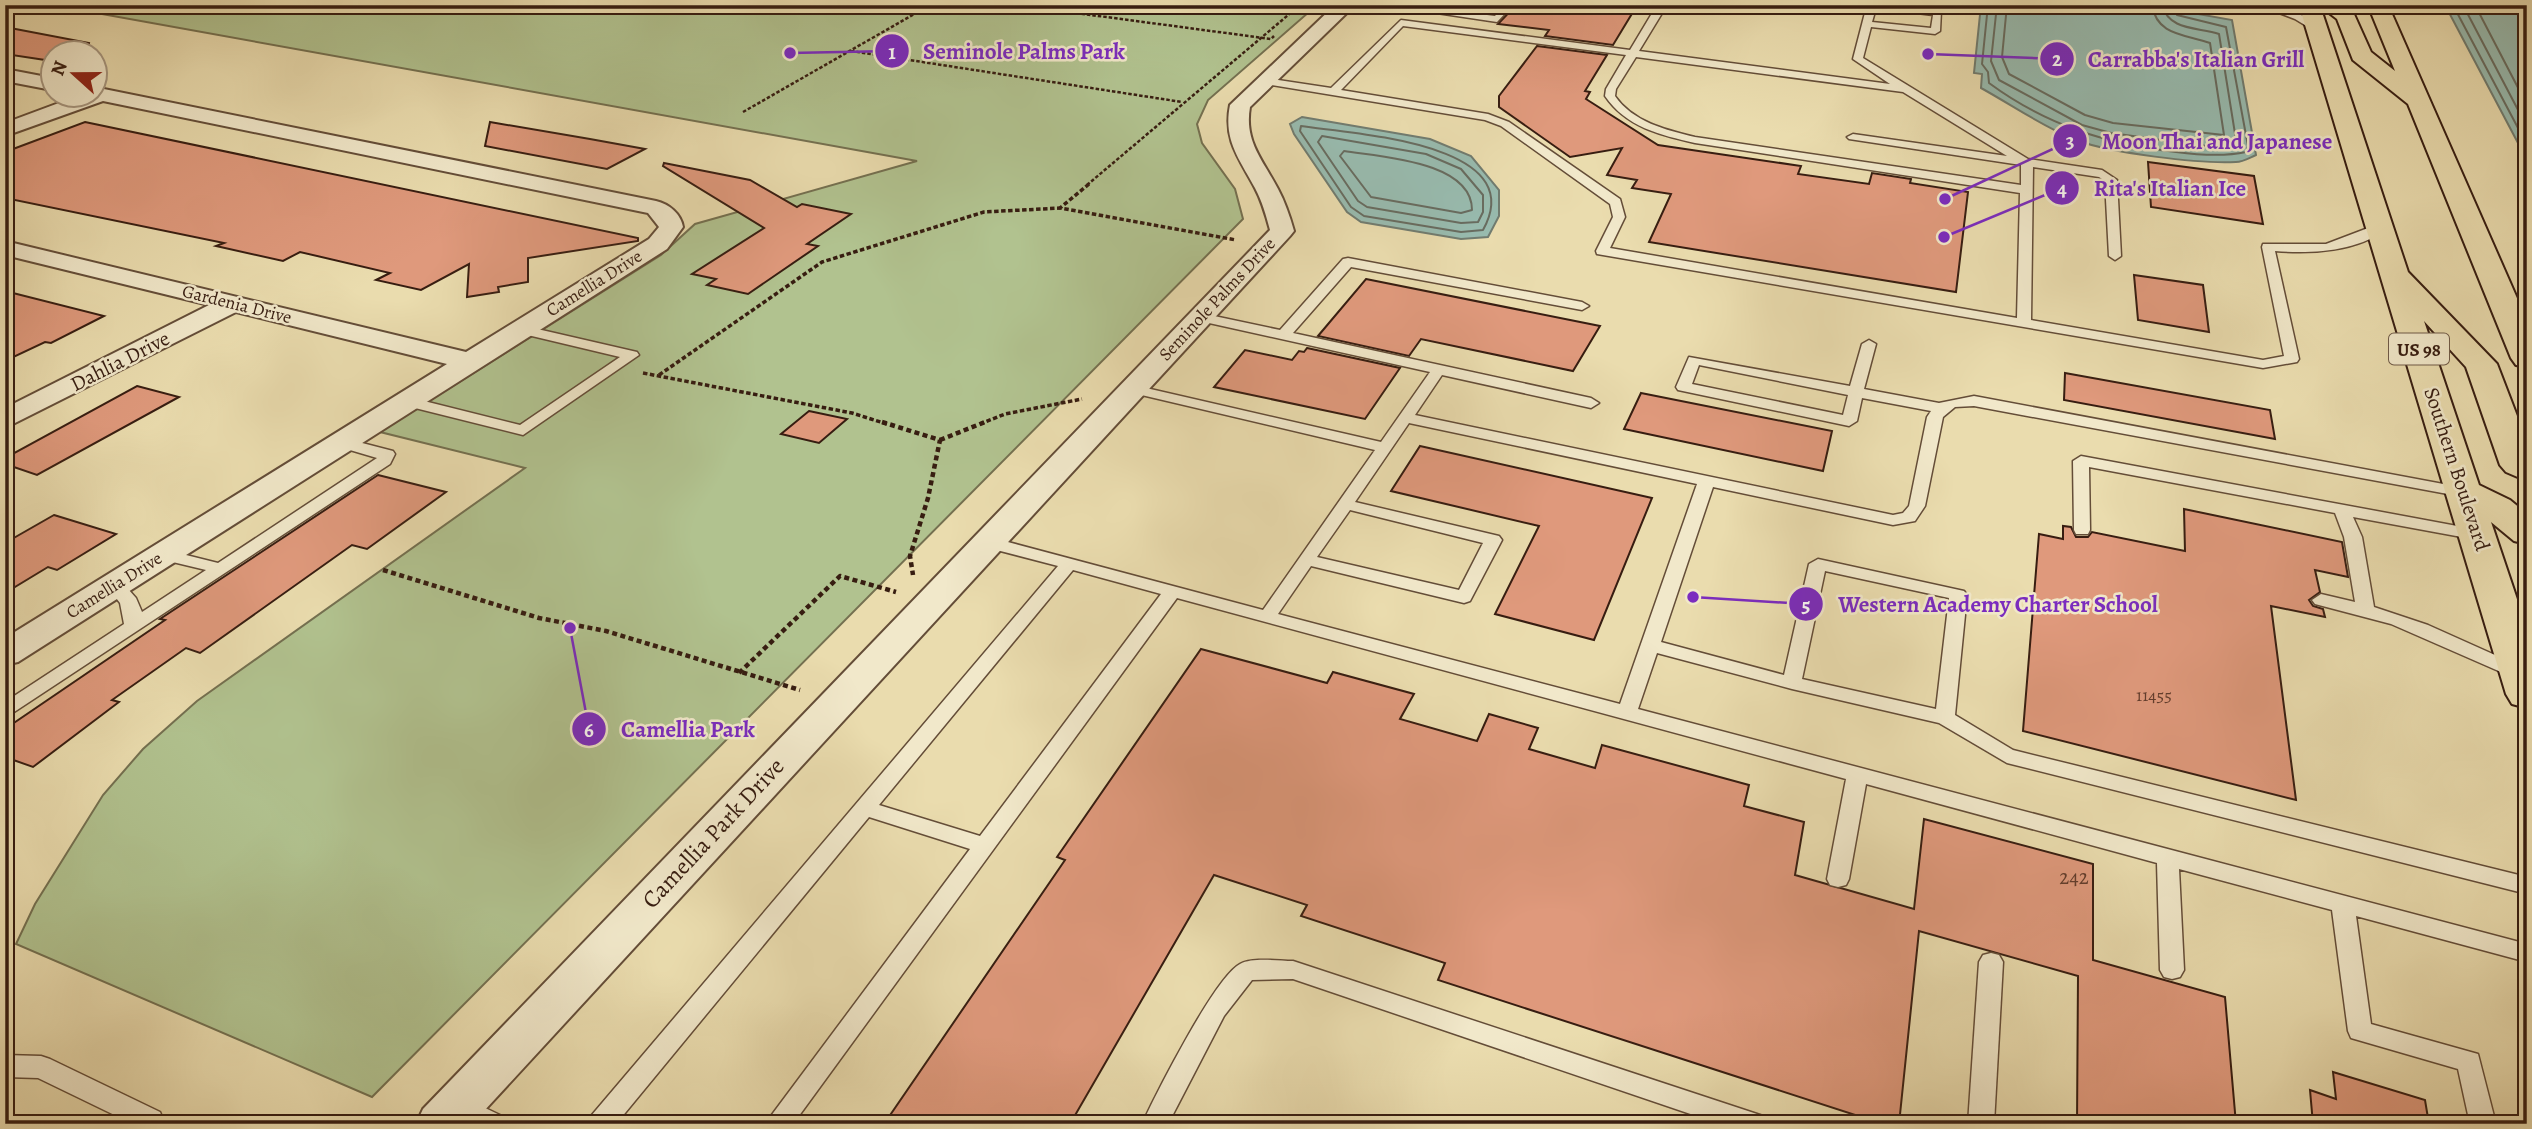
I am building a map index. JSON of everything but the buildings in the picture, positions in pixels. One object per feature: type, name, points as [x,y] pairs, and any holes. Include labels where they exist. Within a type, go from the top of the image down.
[{"type":"highway","points":[[2378,5],[2527,358]]},
{"type":"highway","points":[[2318,13],[2346,16],[2361,55],[2419,102]]},
{"type":"highway","name":"Southern Boulevard","points":[[2318,13],[2380,228],[2524,684]]},
{"type":"highway","points":[[2393,269],[2481,364],[2518,465],[2527,470]]},
{"type":"highway","points":[[2464,492],[2497,508],[2527,533]]},
{"type":"street","name":"Seminole Palms Drive","points":[[987,542],[1282,232],[1272,198],[1238,139],[1235,123],[1240,105],[1346,5]]},
{"type":"street","points":[[5,75],[38,82]]},
{"type":"street","name":"Camellia Drive","points":[[5,654],[658,244],[671,227],[670,220],[656,208],[108,95]]},
{"type":"street","points":[[5,130],[61,108]]},
{"type":"street","name":"Gardenia Drive","points":[[5,248],[468,361]]},
{"type":"street","name":"Dahlia Drive","points":[[5,419],[234,303]]},
{"type":"street","name":"Camellia Park Drive","points":[[448,1115],[987,542]]},
{"type":"lane","points":[[1333,92],[1417,7],[1497,19],[1509,5]]},
{"type":"lane","points":[[1662,5],[1611,89],[1610,96],[1631,116],[1674,135],[2027,190]]},
{"type":"lane","points":[[1867,24],[1935,32],[1938,12],[1873,5],[1867,24],[1858,59],[2025,161]]},
{"type":"lane","points":[[2262,5],[2298,17],[2318,13]]},
{"type":"lane","points":[[1401,23],[1907,89]]},
{"type":"lane","points":[[1265,81],[1462,110],[1505,124],[1616,202],[1619,217],[1602,251],[2263,364],[2292,359],[2268,247],[2317,251],[2335,248],[2380,228]]},
{"type":"lane","points":[[1853,137],[2086,170],[2110,180],[2115,256]]},
{"type":"lane","points":[[2024,324],[2027,190],[2025,161]]},
{"type":"lane","points":[[1284,335],[1348,262],[1581,306]]},
{"type":"lane","points":[[1200,317],[1591,402]]},
{"type":"lane","points":[[404,401],[523,430],[632,355],[520,329]]},
{"type":"lane","points":[[1869,344],[1856,393],[1849,421],[1683,387],[1694,360],[1856,393],[1940,408]]},
{"type":"lane","points":[[1266,617],[1439,369]]},
{"type":"lane","points":[[1133,389],[1384,447]]},
{"type":"lane","points":[[1405,418],[1867,517],[1893,520],[1909,517],[1917,506],[1935,417],[1940,408],[1951,402],[1974,401],[2464,492]]},
{"type":"lane","points":[[5,711],[384,461],[387,454],[339,442]]},
{"type":"lane","points":[[2082,530],[2081,461],[2478,536]]},
{"type":"lane","points":[[1627,713],[1706,483]]},
{"type":"lane","points":[[1306,560],[1464,597],[1493,540],[1345,504]]},
{"type":"lane","points":[[2342,510],[2353,537],[2365,608]]},
{"type":"lane","points":[[987,542],[2527,953]]},
{"type":"lane","points":[[162,554],[221,569]]},
{"type":"lane","points":[[600,1124],[1069,564]]},
{"type":"lane","points":[[1792,683],[1818,564],[1958,595],[1945,718]]},
{"type":"lane","points":[[114,584],[130,601],[135,612],[133,626]]},
{"type":"lane","points":[[778,1124],[1172,592]]},
{"type":"lane","points":[[2321,600],[2365,608],[2440,634],[2524,684]]},
{"type":"lane","points":[[1650,645],[1792,683],[1945,718],[2007,757],[2527,886]]},
{"type":"lane","points":[[1838,879],[1857,775]]},
{"type":"lane","points":[[866,808],[984,845]]},
{"type":"lane","points":[[2168,858],[2172,970]]},
{"type":"lane","points":[[2343,905],[2360,1031],[2469,1061],[2483,1124]]},
{"type":"lane","points":[[1981,1124],[1991,962]]},
{"type":"lane","points":[[1155,1124],[1216,1009],[1246,971],[1293,970],[1754,1124]]},
{"type":"lane","points":[[5,1066],[41,1067],[151,1120],[152,1124]]},
{"type":"lane","points":[[448,1115],[493,1124]]},
{"type":"path","points":[[743,112],[930,5]]},
{"type":"path","points":[[1016,5],[1261,37]]},
{"type":"path","points":[[1060,208],[1182,102],[1300,5]]},
{"type":"path","points":[[851,51],[1182,102]]},
{"type":"path","points":[[659,376],[822,262],[984,212],[1060,208],[1236,240]]},
{"type":"path","points":[[615,367],[852,413],[940,440],[1005,414],[1082,399]]},
{"type":"path","points":[[913,575],[910,556],[928,498],[940,440]]},
{"type":"path","points":[[383,570],[539,618],[606,631],[800,690]]},
{"type":"path","points":[[739,673],[840,576],[896,592]]},
{"type":"green space","points":[[52,5],[1317,5],[1208,100],[1197,124],[1202,143],[1235,189],[1243,219],[372,1097],[16,944],[35,904],[103,795],[143,749],[197,701],[525,468],[380,432],[661,255],[695,224],[917,161]]},
{"type":"water","points":[[1981,5],[2148,5],[2232,20],[2256,155],[2241,161],[2220,162],[2132,153],[2076,140],[2040,122],[1981,88],[1982,74],[1974,73]]},
{"type":"water","points":[[2445,5],[2527,5],[2527,160]]},
{"type":"water","points":[[1302,117],[1430,139],[1471,156],[1499,190],[1499,216],[1488,237],[1461,239],[1361,222],[1347,212],[1294,134],[1290,124]]},
{"type":"place","name":"Seminole Palms Park","points":[[790,53]]},
{"type":"place","name":"Carrabba's Italian Grill","points":[[1928,54]]},
{"type":"place","name":"Moon Thai and Japanese","points":[[1945,199]]},
{"type":"place","name":"Rita's Italian Ice","points":[[1944,237]]},
{"type":"place","name":"Western Academy Charter School","points":[[1693,597]]},
{"type":"place","name":"Camellia Park","points":[[570,628]]}]
